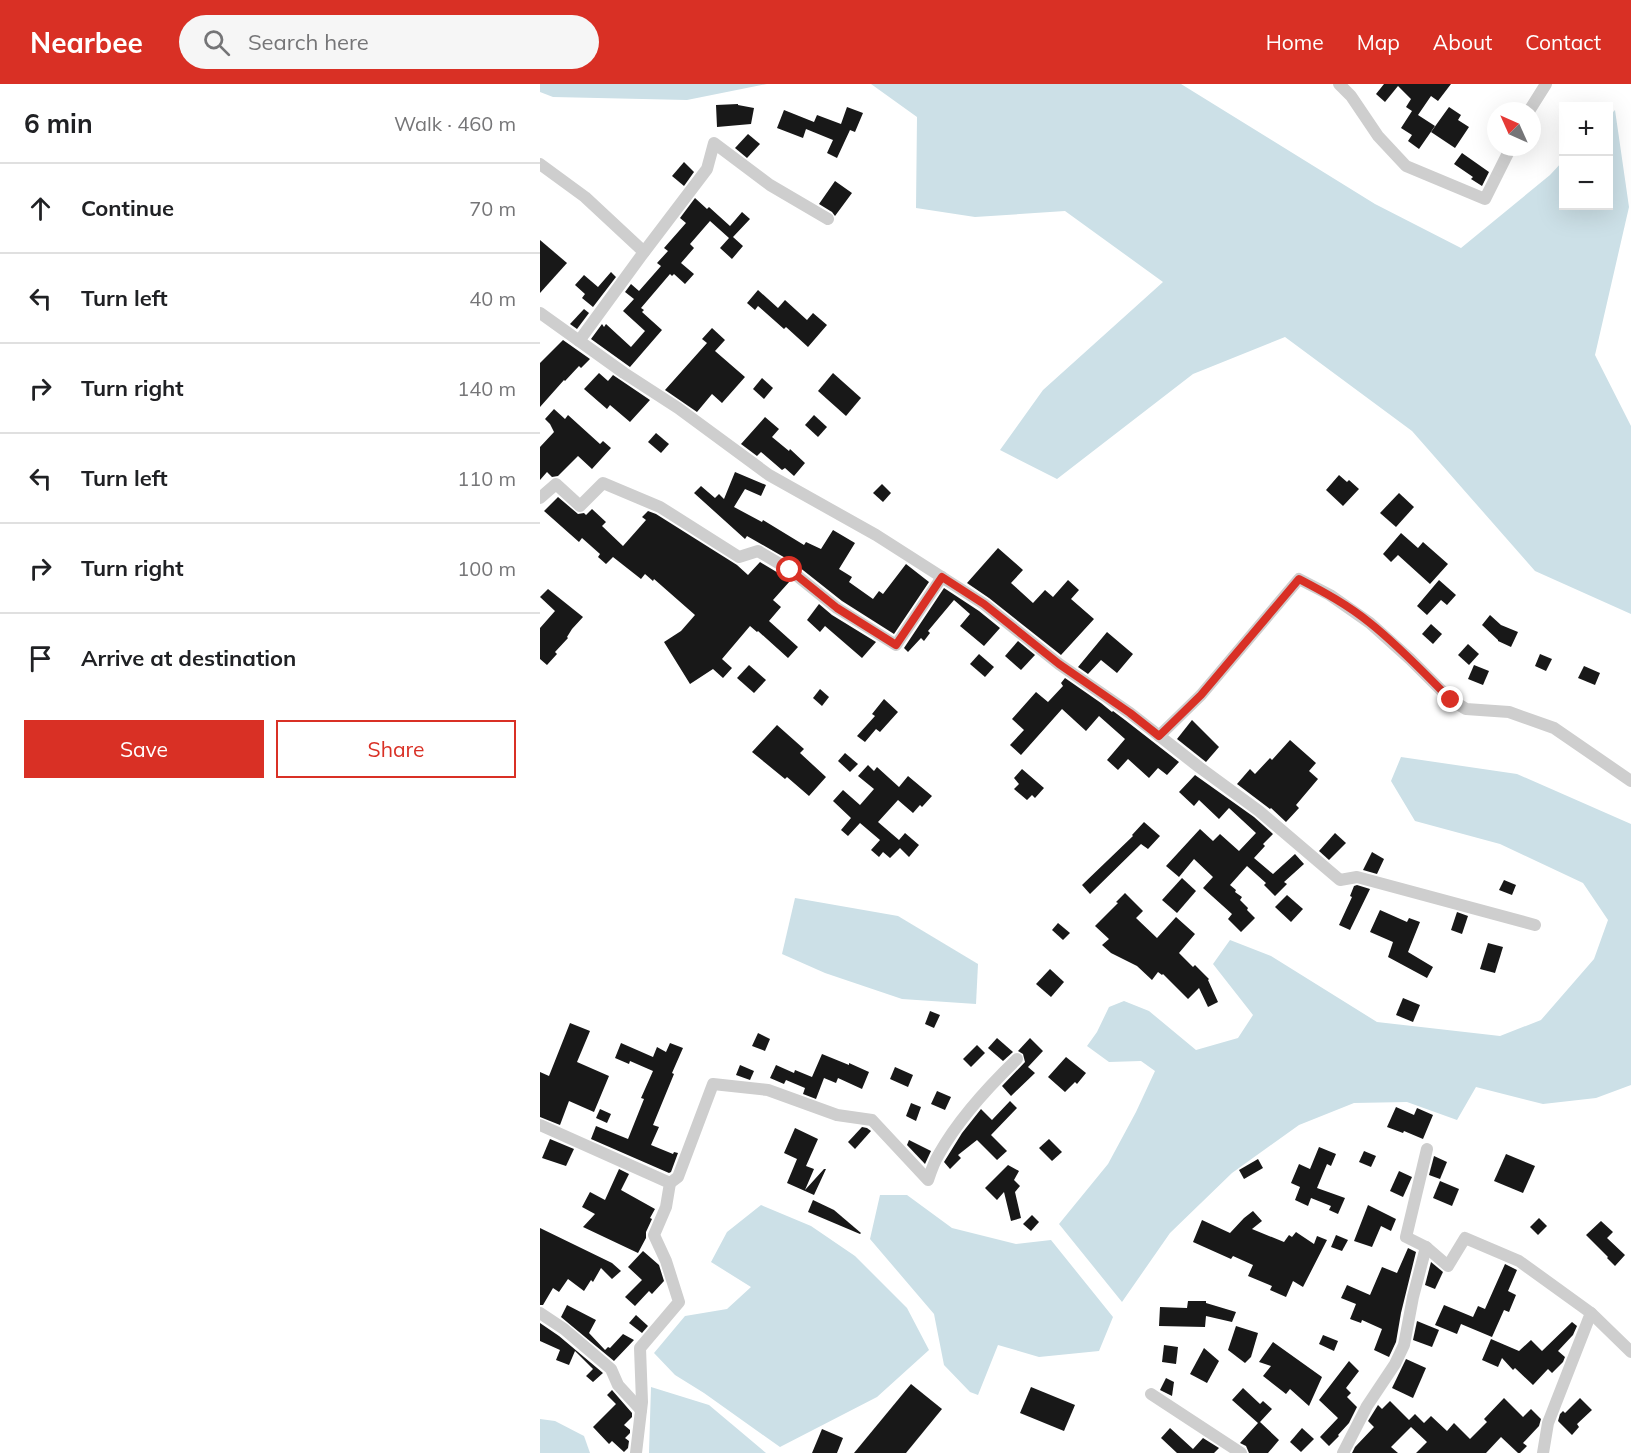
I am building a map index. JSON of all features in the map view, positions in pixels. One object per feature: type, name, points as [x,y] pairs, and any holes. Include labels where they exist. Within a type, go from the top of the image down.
[{"type":"street","points":[[1338,84],[1351,96],[1378,136],[1407,166],[1485,198],[1507,156]]},
{"type":"street","points":[[1535,102],[1546,84]]},
{"type":"street","points":[[579,341],[707,169],[714,143],[770,185],[828,219]]},
{"type":"street","points":[[540,164],[585,197],[644,252]]},
{"type":"street","points":[[540,313],[678,408],[769,475],[876,535],[984,604],[1059,664],[1130,713],[1259,811],[1340,880],[1357,877],[1535,925]]},
{"type":"street","points":[[540,498],[556,484],[580,506],[603,483],[660,507],[738,557],[758,551],[790,570],[837,608],[896,645],[942,577]]},
{"type":"street","points":[[1159,736],[1201,695],[1299,579],[1330,595],[1370,623],[1451,700],[1466,709],[1509,712],[1554,728],[1631,781]]},
{"type":"street","points":[[636,1453],[642,1402],[640,1348],[679,1302],[666,1261],[654,1235],[666,1207],[670,1183],[678,1177],[713,1084],[768,1090],[837,1115],[872,1120],[928,1180],[938,1155],[954,1129],[992,1084],[1017,1059]]},
{"type":"street","points":[[540,1125],[670,1183]]},
{"type":"street","points":[[1427,1149],[1406,1236],[1426,1247],[1448,1266],[1465,1238],[1519,1261],[1591,1312],[1631,1352]]},
{"type":"street","points":[[1344,1453],[1367,1406],[1395,1364],[1404,1345],[1426,1247]]},
{"type":"street","points":[[1542,1453],[1548,1423],[1591,1312]]},
{"type":"street","points":[[540,1313],[564,1329],[611,1369],[618,1384],[641,1410]]},
{"type":"street","points":[[1151,1394],[1241,1453]]},
{"type":"shaded area","points":[[540,84],[767,84],[687,100],[553,97],[540,92]]},
{"type":"shaded area","points":[[871,84],[1181,84],[1375,204],[1461,248],[1559,165],[1559,210],[1613,210],[1613,112],[1615,110],[1629,207],[1595,355],[1631,426],[1631,614],[1535,571],[1412,431],[1285,337],[1193,374],[1057,479],[1000,450],[1043,390],[1163,282],[1065,211],[975,217],[916,208],[917,117]]},
{"type":"shaded area","points":[[1401,757],[1517,774],[1631,824],[1631,1085],[1596,1098],[1543,1104],[1476,1087],[1457,1120],[1407,1102],[1354,1103],[1299,1125],[1232,1173],[1170,1233],[1122,1302],[1059,1224],[1108,1164],[1155,1071],[1141,1061],[1109,1062],[1087,1046],[1097,1032],[1109,1007],[1124,1001],[1149,1011],[1196,1050],[1238,1038],[1253,1015],[1213,964],[1230,940],[1271,956],[1377,1022],[1500,1036],[1541,1020],[1594,959],[1608,920],[1583,883],[1500,844],[1415,821],[1391,781]]},
{"type":"shaded area","points":[[795,898],[898,916],[978,964],[976,1004],[902,999],[825,973],[782,954]]},
{"type":"shaded area","points":[[880,1195],[907,1195],[952,1228],[1016,1244],[1051,1240],[1113,1317],[1099,1351],[1039,1357],[998,1345],[978,1395],[970,1392],[944,1365],[934,1314],[870,1239]]},
{"type":"shaded area","points":[[761,1205],[811,1226],[855,1256],[907,1308],[929,1350],[877,1397],[780,1447],[675,1375],[654,1353],[685,1316],[727,1309],[751,1287],[711,1262],[727,1232]]},
{"type":"shaded area","points":[[651,1387],[709,1405],[766,1453],[649,1453]]},
{"type":"shaded area","points":[[540,1419],[555,1421],[584,1436],[590,1453],[540,1453]]},
{"type":"building","points":[[1384,84],[1451,84],[1438,101],[1431,96],[1418,115],[1435,126],[1419,149],[1408,141],[1412,135],[1401,128],[1412,111],[1406,107],[1411,99],[1398,86],[1385,102],[1376,94]]},
{"type":"building","points":[[738,104],[754,108],[751,124],[717,127],[716,105]]},
{"type":"building","points":[[847,107],[863,113],[855,132],[850,130],[837,158],[827,153],[833,140],[806,129],[803,138],[777,128],[784,110],[814,122],[817,115],[841,124]]},
{"type":"building","points":[[1449,107],[1461,115],[1458,120],[1469,127],[1455,148],[1431,132]]},
{"type":"building","points":[[748,134],[760,144],[747,158],[735,148]]},
{"type":"building","points":[[1462,153],[1489,172],[1482,186],[1454,164]]},
{"type":"building","points":[[684,162],[694,172],[684,186],[672,176]]},
{"type":"building","points":[[835,181],[852,193],[835,216],[819,204]]},
{"type":"building","points":[[695,198],[730,226],[742,212],[750,219],[733,237],[743,246],[732,259],[720,248],[729,238],[710,221],[690,244],[694,248],[681,263],[694,274],[685,284],[674,274],[672,276],[670,274],[641,308],[644,310],[642,312],[662,330],[630,367],[591,339],[602,324],[604,327],[606,324],[631,347],[645,331],[623,311],[634,299],[625,292],[631,284],[639,291],[661,266],[657,263],[668,251],[664,248],[686,223],[680,218]]},
{"type":"building","points":[[540,240],[567,263],[540,293]]},
{"type":"building","points":[[611,272],[616,277],[593,307],[582,298],[585,294],[575,285],[584,275],[598,287]]},
{"type":"building","points":[[758,290],[778,308],[785,300],[807,320],[813,313],[827,325],[808,347],[758,306],[755,310],[747,303]]},
{"type":"building","points":[[584,309],[589,313],[577,329],[570,324]]},
{"type":"building","points":[[712,328],[725,340],[715,351],[745,377],[722,403],[712,394],[697,412],[665,390],[707,343],[702,339]]},
{"type":"building","points":[[563,340],[590,359],[564,380],[540,407],[540,363]]},
{"type":"building","points":[[599,373],[608,381],[613,375],[650,400],[630,422],[610,405],[607,409],[584,389]]},
{"type":"building","points":[[833,373],[861,398],[846,416],[818,391]]},
{"type":"building","points":[[762,378],[773,388],[764,399],[753,389]]},
{"type":"building","points":[[554,409],[565,419],[568,415],[600,444],[603,441],[611,448],[592,469],[578,456],[558,476],[552,477],[547,472],[540,480],[540,447],[554,432],[545,419]]},
{"type":"building","points":[[814,415],[827,427],[818,437],[805,425]]},
{"type":"building","points":[[765,417],[779,429],[772,437],[805,463],[794,476],[785,468],[782,470],[761,452],[757,456],[741,444]]},
{"type":"building","points":[[656,433],[669,444],[661,453],[648,442]]},
{"type":"building","points":[[735,472],[766,485],[761,496],[745,489],[734,507],[762,522],[763,520],[804,545],[806,542],[821,549],[833,530],[855,543],[839,569],[852,577],[849,582],[873,599],[879,591],[883,594],[906,564],[929,582],[894,634],[842,601],[794,563],[747,536],[745,539],[694,493],[701,486],[715,498],[719,494],[724,499]]},
{"type":"building","points":[[1339,475],[1359,489],[1343,506],[1326,490]]},
{"type":"building","points":[[882,484],[891,493],[883,502],[873,493]]},
{"type":"building","points":[[1399,493],[1414,507],[1396,527],[1380,513]]},
{"type":"building","points":[[558,497],[578,514],[586,515],[592,509],[606,522],[602,526],[623,546],[646,520],[642,517],[648,511],[737,565],[748,575],[760,562],[785,577],[790,581],[773,600],[781,607],[769,621],[798,647],[788,658],[750,626],[722,659],[732,668],[723,678],[713,669],[690,684],[664,642],[681,631],[695,615],[654,579],[653,581],[645,574],[641,579],[613,557],[606,564],[598,557],[600,554],[582,538],[579,542],[544,511]]},
{"type":"building","points":[[1401,533],[1418,548],[1423,542],[1448,564],[1430,584],[1398,555],[1391,562],[1383,554]]},
{"type":"building","points":[[998,548],[1023,570],[1011,583],[1033,603],[1045,590],[1053,597],[1068,580],[1079,590],[1071,599],[1094,619],[1061,655],[967,583]]},
{"type":"building","points":[[1439,580],[1456,595],[1447,605],[1441,600],[1427,615],[1417,606]]},
{"type":"building","points":[[944,588],[1000,628],[984,646],[960,626],[970,614],[954,600],[928,631],[930,633],[924,641],[921,638],[908,652],[904,648]]},
{"type":"building","points":[[548,589],[583,617],[547,665],[540,659],[540,628],[555,611],[540,597]]},
{"type":"building","points":[[819,604],[832,615],[876,642],[862,658],[825,626],[820,632],[807,620]]},
{"type":"building","points":[[1490,615],[1501,625],[1518,632],[1511,647],[1498,641],[1482,625]]},
{"type":"building","points":[[1431,624],[1442,634],[1433,644],[1422,634]]},
{"type":"building","points":[[1107,632],[1133,654],[1117,673],[1101,660],[1088,674],[1078,667]]},
{"type":"building","points":[[1018,641],[1035,655],[1021,670],[1005,656]]},
{"type":"building","points":[[1468,644],[1479,654],[1469,665],[1458,655]]},
{"type":"building","points":[[979,654],[994,667],[985,677],[970,664]]},
{"type":"building","points":[[1540,654],[1552,659],[1546,671],[1535,666]]},
{"type":"building","points":[[749,665],[766,680],[754,693],[737,678]]},
{"type":"building","points":[[1474,665],[1489,671],[1483,685],[1468,679]]},
{"type":"building","points":[[1584,666],[1600,673],[1595,685],[1578,678]]},
{"type":"building","points":[[1065,678],[1113,711],[1179,762],[1167,775],[1158,768],[1149,778],[1128,759],[1118,770],[1107,760],[1125,739],[1099,716],[1086,731],[1062,709],[1021,755],[1010,745],[1024,730],[1012,719],[1036,692],[1048,702],[1063,686],[1061,683]]},
{"type":"building","points":[[820,689],[829,697],[822,706],[813,698]]},
{"type":"building","points":[[884,699],[898,712],[880,732],[876,729],[865,742],[857,736],[875,716],[872,714]]},
{"type":"building","points":[[1192,720],[1219,747],[1206,762],[1177,739]]},
{"type":"building","points":[[777,725],[804,749],[800,753],[826,777],[809,796],[752,752]]},
{"type":"building","points":[[1290,740],[1316,763],[1309,771],[1318,779],[1296,805],[1299,808],[1286,822],[1271,808],[1237,784],[1250,769],[1255,774],[1270,758],[1272,760]]},
{"type":"building","points":[[845,753],[858,764],[850,772],[838,761]]},
{"type":"building","points":[[868,765],[874,771],[877,767],[899,787],[908,776],[932,796],[913,813],[898,800],[878,822],[899,840],[905,833],[919,845],[909,857],[900,848],[890,858],[883,852],[879,857],[871,850],[880,840],[860,823],[848,836],[841,830],[851,818],[833,801],[843,790],[860,805],[874,789],[858,776]]},
{"type":"building","points":[[1022,769],[1044,788],[1035,798],[1032,795],[1027,800],[1014,789],[1019,784],[1014,778]]},
{"type":"building","points":[[1195,775],[1254,817],[1273,834],[1254,858],[1273,874],[1295,854],[1304,864],[1284,882],[1287,884],[1275,896],[1264,885],[1266,883],[1247,866],[1230,885],[1242,897],[1240,900],[1255,918],[1241,932],[1228,919],[1232,914],[1203,888],[1213,877],[1194,859],[1179,877],[1166,866],[1200,829],[1213,841],[1220,834],[1239,851],[1256,833],[1229,808],[1219,819],[1199,800],[1194,806],[1179,792]]},
{"type":"building","points":[[1144,822],[1160,836],[1148,849],[1141,844],[1090,894],[1082,885],[1133,836]]},
{"type":"building","points":[[1335,833],[1346,843],[1329,860],[1319,851]]},
{"type":"building","points":[[1372,852],[1384,859],[1377,874],[1363,870]]},
{"type":"building","points":[[1182,878],[1196,891],[1177,913],[1162,900]]},
{"type":"building","points":[[1504,880],[1516,885],[1512,895],[1499,890]]},
{"type":"building","points":[[1354,886],[1370,889],[1350,930],[1339,925],[1352,897],[1350,896]]},
{"type":"building","points":[[1125,893],[1143,911],[1136,918],[1157,938],[1176,917],[1195,934],[1179,953],[1209,979],[1218,1002],[1208,1007],[1199,988],[1188,999],[1163,974],[1158,972],[1152,980],[1137,966],[1111,953],[1102,945],[1109,939],[1095,926]]},
{"type":"building","points":[[1287,895],[1303,909],[1291,922],[1275,907]]},
{"type":"building","points":[[1380,910],[1407,922],[1409,918],[1420,922],[1408,952],[1433,967],[1427,978],[1388,957],[1393,942],[1370,932]]},
{"type":"building","points":[[1457,912],[1468,916],[1462,934],[1451,930]]},
{"type":"building","points":[[1058,923],[1070,933],[1063,940],[1052,930]]},
{"type":"building","points":[[1488,943],[1503,947],[1495,973],[1480,969]]},
{"type":"building","points":[[1050,969],[1064,982],[1051,997],[1036,984]]},
{"type":"building","points":[[1403,998],[1420,1005],[1413,1022],[1396,1015]]},
{"type":"building","points":[[930,1011],[940,1015],[934,1028],[925,1024]]},
{"type":"building","points":[[570,1023],[590,1031],[577,1062],[609,1076],[594,1112],[569,1101],[560,1125],[540,1117],[540,1072],[549,1076]]},
{"type":"building","points":[[758,1033],[770,1039],[765,1051],[752,1046]]},
{"type":"building","points":[[997,1038],[1013,1052],[1003,1061],[988,1048]]},
{"type":"building","points":[[1030,1038],[1043,1051],[1028,1067],[1035,1073],[1011,1096],[1002,1086],[1025,1062],[1023,1054],[1018,1051]]},
{"type":"building","points":[[621,1043],[653,1057],[657,1047],[666,1052],[670,1043],[683,1048],[653,1125],[659,1127],[651,1145],[673,1154],[678,1153],[669,1173],[591,1139],[596,1126],[628,1139],[644,1099],[641,1098],[653,1071],[630,1061],[629,1064],[615,1058]]},
{"type":"building","points":[[977,1045],[985,1053],[971,1067],[963,1059]]},
{"type":"building","points":[[822,1054],[869,1072],[862,1089],[838,1078],[836,1083],[824,1078],[816,1099],[803,1094],[805,1088],[786,1080],[784,1084],[770,1078],[776,1065],[794,1073],[795,1070],[812,1077]]},
{"type":"building","points":[[1066,1057],[1086,1073],[1077,1084],[1075,1082],[1065,1092],[1048,1077]]},
{"type":"building","points":[[740,1065],[754,1071],[750,1080],[736,1075]]},
{"type":"building","points":[[895,1067],[913,1075],[908,1087],[890,1079]]},
{"type":"building","points":[[937,1091],[951,1097],[945,1110],[931,1104]]},
{"type":"building","points":[[1010,1101],[1017,1108],[991,1135],[1007,1151],[997,1160],[977,1140],[958,1155],[961,1158],[950,1169],[944,1162],[962,1133],[981,1109],[992,1120]]},
{"type":"building","points":[[911,1103],[921,1107],[916,1121],[906,1116]]},
{"type":"building","points":[[1396,1107],[1414,1115],[1417,1108],[1433,1115],[1423,1139],[1387,1127]]},
{"type":"building","points":[[600,1109],[611,1114],[607,1123],[596,1118]]},
{"type":"building","points":[[862,1127],[871,1131],[855,1149],[848,1142]]},
{"type":"building","points":[[795,1128],[818,1139],[806,1166],[814,1169],[805,1190],[826,1169],[814,1195],[787,1183],[797,1159],[784,1153]]},
{"type":"building","points":[[550,1139],[574,1149],[566,1166],[542,1158]]},
{"type":"building","points":[[1049,1139],[1062,1152],[1052,1161],[1039,1148]]},
{"type":"building","points":[[909,1140],[931,1151],[925,1164],[907,1145]]},
{"type":"building","points":[[1319,1147],[1336,1154],[1331,1166],[1327,1164],[1317,1188],[1345,1198],[1338,1214],[1329,1210],[1331,1206],[1311,1198],[1308,1206],[1295,1200],[1300,1187],[1291,1183],[1299,1164],[1310,1169]]},
{"type":"building","points":[[1364,1151],[1376,1156],[1371,1167],[1359,1162]]},
{"type":"building","points":[[1506,1154],[1535,1166],[1523,1193],[1494,1181]]},
{"type":"building","points":[[1434,1156],[1447,1162],[1440,1179],[1429,1175]]},
{"type":"building","points":[[1258,1159],[1263,1168],[1244,1179],[1239,1170]]},
{"type":"building","points":[[1008,1165],[1019,1171],[1014,1180],[1020,1186],[1015,1192],[1021,1218],[1011,1221],[1004,1192],[997,1200],[985,1188]]},
{"type":"building","points":[[619,1169],[629,1174],[621,1190],[655,1209],[650,1218],[652,1219],[646,1232],[646,1238],[638,1253],[583,1227],[595,1214],[582,1207],[590,1192],[605,1200]]},
{"type":"building","points":[[1399,1171],[1412,1177],[1403,1197],[1390,1191]]},
{"type":"building","points":[[1440,1181],[1459,1189],[1452,1206],[1433,1198]]},
{"type":"building","points":[[813,1200],[834,1210],[861,1233],[808,1212]]},
{"type":"building","points":[[1368,1205],[1396,1219],[1391,1231],[1381,1226],[1372,1247],[1354,1241]]},
{"type":"building","points":[[1253,1211],[1262,1221],[1252,1229],[1284,1242],[1289,1235],[1292,1237],[1296,1232],[1314,1244],[1317,1236],[1327,1240],[1303,1287],[1293,1281],[1286,1297],[1270,1290],[1272,1286],[1248,1276],[1253,1265],[1233,1256],[1231,1259],[1193,1242],[1202,1220],[1230,1233]]},
{"type":"building","points":[[1032,1215],[1039,1222],[1031,1231],[1023,1224]]},
{"type":"building","points":[[1539,1218],[1547,1226],[1538,1235],[1530,1227]]},
{"type":"building","points":[[1601,1221],[1613,1232],[1607,1238],[1625,1255],[1615,1266],[1586,1235]]},
{"type":"building","points":[[540,1228],[612,1263],[621,1271],[612,1279],[601,1268],[593,1282],[591,1280],[584,1291],[568,1279],[559,1292],[553,1288],[543,1305],[540,1305]]},
{"type":"building","points":[[1336,1235],[1348,1240],[1342,1251],[1331,1247]]},
{"type":"building","points":[[1408,1248],[1416,1252],[1396,1342],[1389,1357],[1374,1350],[1382,1329],[1362,1320],[1361,1323],[1350,1319],[1356,1304],[1341,1298],[1347,1285],[1370,1295],[1382,1267],[1397,1273]]},
{"type":"building","points":[[643,1251],[659,1265],[664,1281],[652,1294],[649,1291],[635,1306],[625,1297],[642,1280],[628,1267]]},
{"type":"building","points":[[1431,1262],[1443,1272],[1435,1289],[1425,1285]]},
{"type":"building","points":[[1505,1264],[1517,1270],[1508,1291],[1516,1295],[1509,1312],[1504,1310],[1492,1337],[1461,1324],[1457,1334],[1435,1325],[1444,1305],[1473,1317],[1478,1306],[1485,1309]]},
{"type":"building","points":[[1188,1301],[1206,1301],[1206,1303],[1236,1312],[1232,1322],[1206,1316],[1205,1327],[1159,1326],[1160,1307],[1187,1308]]},
{"type":"building","points":[[567,1305],[596,1320],[589,1333],[605,1350],[610,1348],[623,1334],[634,1340],[614,1361],[561,1317]]},
{"type":"building","points":[[636,1315],[648,1326],[642,1333],[629,1323]]},
{"type":"building","points":[[1417,1321],[1439,1330],[1432,1347],[1413,1340]]},
{"type":"building","points":[[1572,1322],[1577,1326],[1573,1335],[1558,1351],[1565,1357],[1563,1362],[1552,1373],[1548,1369],[1533,1385],[1515,1368],[1513,1370],[1502,1358],[1498,1367],[1482,1360],[1491,1339],[1519,1351],[1531,1340],[1542,1351]]},
{"type":"building","points":[[540,1323],[603,1373],[593,1382],[586,1376],[593,1369],[575,1351],[569,1365],[556,1360],[560,1350],[540,1341]]},
{"type":"building","points":[[1236,1326],[1258,1333],[1251,1357],[1245,1363],[1228,1350]]},
{"type":"building","points":[[1323,1335],[1338,1341],[1334,1351],[1319,1344]]},
{"type":"building","points":[[1273,1342],[1322,1377],[1309,1406],[1290,1389],[1286,1394],[1263,1376],[1271,1366],[1259,1362]]},
{"type":"building","points":[[1164,1345],[1178,1347],[1176,1364],[1162,1362]]},
{"type":"building","points":[[1204,1348],[1219,1361],[1207,1383],[1190,1374]]},
{"type":"building","points":[[1406,1359],[1426,1368],[1413,1398],[1392,1388]]},
{"type":"building","points":[[1349,1361],[1359,1371],[1346,1388],[1351,1393],[1347,1397],[1357,1407],[1349,1423],[1329,1446],[1320,1437],[1338,1418],[1319,1400]]},
{"type":"building","points":[[1166,1378],[1174,1382],[1172,1396],[1160,1390]]},
{"type":"building","points":[[911,1384],[942,1409],[906,1453],[854,1453]]},
{"type":"building","points":[[1031,1387],[1075,1405],[1064,1431],[1020,1413]]},
{"type":"building","points":[[1243,1388],[1260,1404],[1263,1401],[1272,1409],[1260,1422],[1279,1440],[1268,1453],[1249,1453],[1246,1446],[1240,1443],[1258,1423],[1232,1400]]},
{"type":"building","points":[[612,1390],[632,1413],[632,1417],[624,1425],[630,1433],[625,1438],[629,1441],[628,1448],[624,1452],[612,1441],[609,1444],[593,1427],[616,1404],[607,1395]]},
{"type":"building","points":[[1504,1398],[1523,1417],[1531,1409],[1541,1419],[1539,1426],[1523,1443],[1527,1446],[1520,1453],[1501,1437],[1486,1453],[1416,1453],[1427,1442],[1411,1427],[1391,1447],[1398,1453],[1352,1453],[1374,1427],[1368,1421],[1378,1405],[1382,1409],[1390,1401],[1409,1420],[1415,1414],[1424,1423],[1431,1416],[1447,1431],[1454,1423],[1470,1439],[1487,1422],[1484,1419]]},
{"type":"building","points":[[1580,1398],[1592,1410],[1577,1424],[1579,1427],[1572,1435],[1558,1421],[1560,1414],[1563,1411],[1565,1413]]},
{"type":"building","points":[[1170,1428],[1193,1449],[1203,1438],[1219,1448],[1214,1453],[1177,1453],[1161,1438]]},
{"type":"building","points":[[1302,1428],[1314,1439],[1301,1452],[1290,1442]]},
{"type":"building","points":[[822,1429],[843,1438],[837,1453],[812,1453]]},
{"type":"route","points":[[790,570],[837,608],[896,645],[942,577],[984,604],[1059,664],[1159,736],[1201,695],[1299,579],[1330,595],[1370,623],[1451,700]]}]
